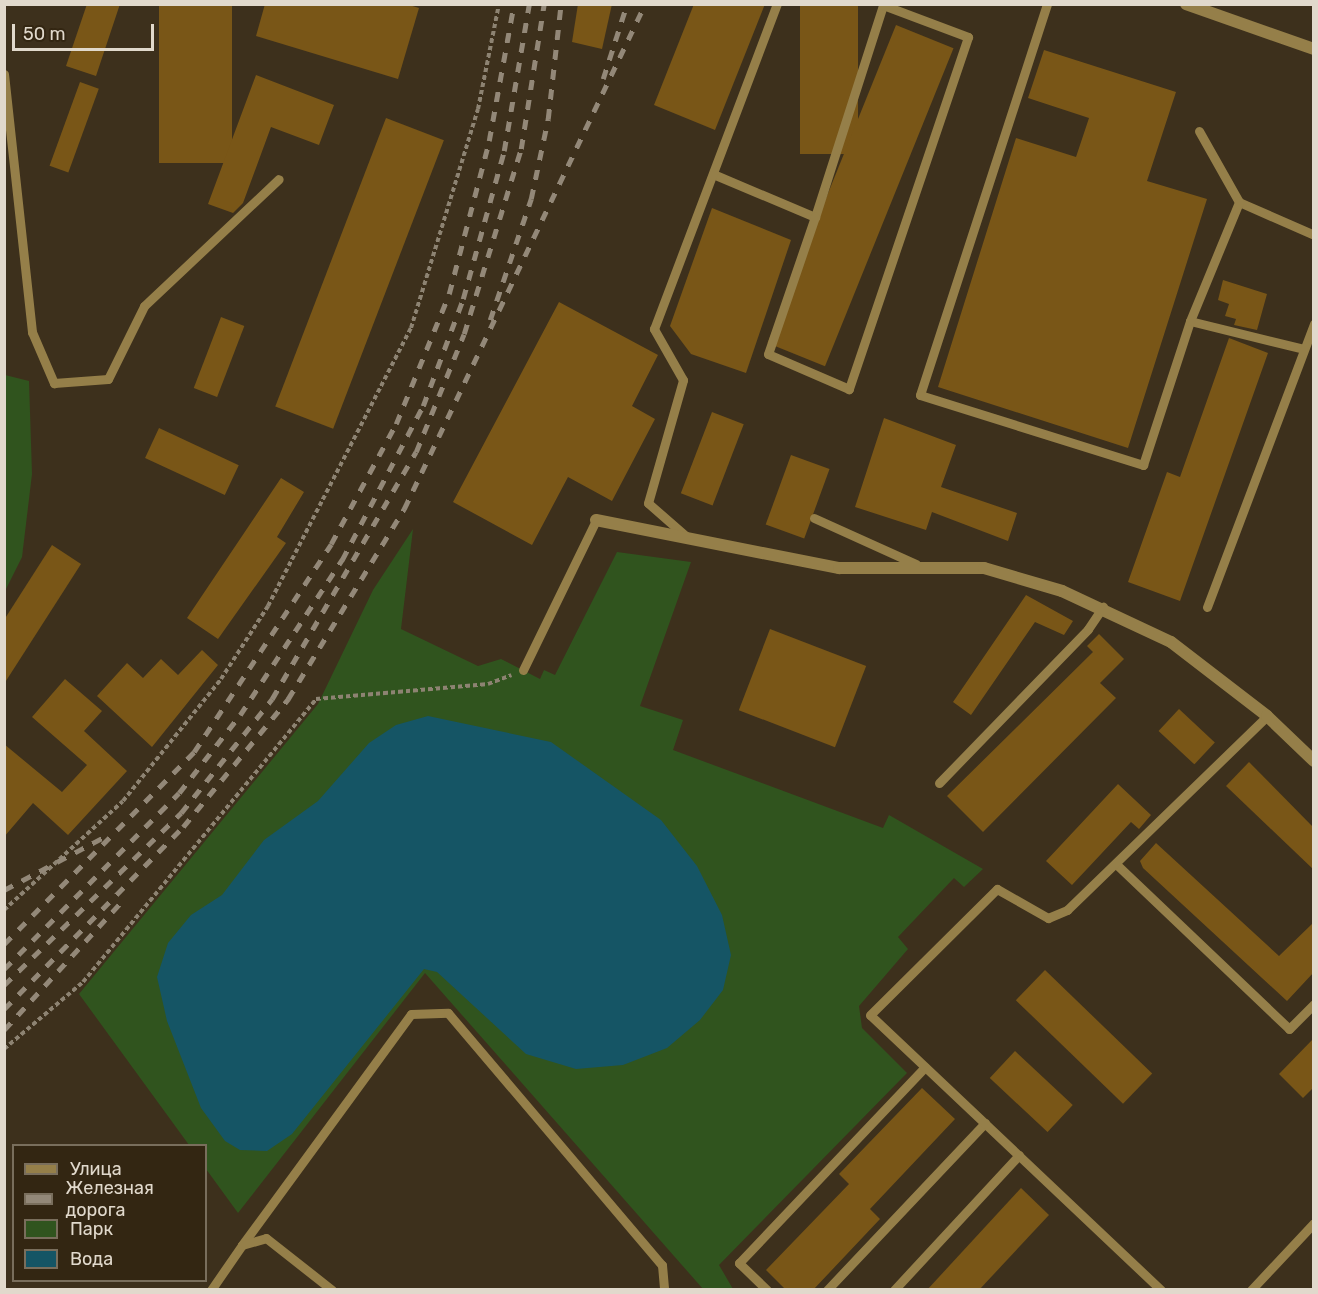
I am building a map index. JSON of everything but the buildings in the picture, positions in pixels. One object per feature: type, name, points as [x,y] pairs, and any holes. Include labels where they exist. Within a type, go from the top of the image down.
[{"type":"street","points":[[1186,4],[1314,49]]},
{"type":"street","points":[[597,520],[840,568],[916,564],[984,568],[1103,607],[1171,642],[1267,716],[1314,761]]},
{"type":"lane","points":[[690,540],[648,503],[683,380],[654,329],[777,4]]},
{"type":"lane","points":[[1047,4],[920,395],[1143,465],[1190,321],[1239,202]]},
{"type":"lane","points":[[883,5],[968,37],[849,389],[768,354],[815,217],[883,5]]},
{"type":"lane","points":[[4,74],[32,332],[54,383],[108,379],[144,306],[279,179]]},
{"type":"lane","points":[[1199,131],[1239,202],[1314,235]]},
{"type":"lane","points":[[713,174],[815,217]]},
{"type":"lane","points":[[1190,321],[1304,349]]},
{"type":"lane","points":[[1207,607],[1314,324]]},
{"type":"lane","points":[[814,518],[916,564]]},
{"type":"lane","points":[[523,670],[597,520]]},
{"type":"lane","points":[[939,783],[1088,629],[1103,607]]},
{"type":"lane","points":[[1161,1290],[870,1015],[997,889],[1048,918],[1067,910],[1267,716]]},
{"type":"lane","points":[[1116,864],[1289,1029],[1314,1004]]},
{"type":"lane","points":[[211,1290],[411,1014],[448,1013],[662,1265],[664,1290]]},
{"type":"lane","points":[[766,1290],[739,1263],[926,1067]]},
{"type":"lane","points":[[827,1290],[985,1123]]},
{"type":"lane","points":[[894,1290],[1019,1155]]},
{"type":"lane","points":[[1251,1290],[1314,1223]]},
{"type":"lane","points":[[242,1245],[266,1238],[332,1290]]},
{"type":"path","points":[[4,910],[123,801],[221,679],[267,606],[411,328],[478,109],[499,4]]},
{"type":"path","points":[[4,1049],[83,982],[315,699],[488,684],[523,670]]},
{"type":"green space","points":[[5,375],[29,381],[32,474],[22,557],[5,591]]},
{"type":"green space","points":[[413,529],[401,629],[478,666],[501,659],[540,679],[544,670],[555,675],[617,552],[691,562],[640,706],[683,720],[673,750],[883,828],[889,815],[983,869],[964,887],[954,878],[898,937],[908,949],[859,1006],[862,1028],[907,1073],[719,1265],[733,1289],[703,1289],[425,973],[238,1213],[207,1170],[207,1144],[188,1144],[79,994],[318,704],[373,590]]},
{"type":"water","points":[[428,716],[551,742],[661,820],[697,866],[722,915],[731,955],[723,990],[700,1020],[667,1048],[623,1065],[576,1069],[526,1054],[437,972],[424,969],[292,1134],[267,1151],[240,1150],[225,1141],[201,1108],[167,1021],[157,977],[168,943],[191,915],[222,895],[264,840],[318,801],[369,743],[396,725]]},
{"type":"railway","points":[[4,944],[194,752],[331,544],[396,424],[449,294],[489,141],[514,4]]},
{"type":"railway","points":[[4,969],[179,793],[240,715],[342,560],[423,406],[463,299],[504,151],[529,4]]},
{"type":"railway","points":[[4,985],[181,813],[272,699],[416,452],[464,334],[521,149],[544,4]]},
{"type":"railway","points":[[490,320],[531,199],[548,119],[561,4]]},
{"type":"railway","points":[[603,79],[627,4]]},
{"type":"railway","points":[[4,1009],[183,827],[288,699],[404,509],[645,4]]},
{"type":"railway","points":[[4,890],[106,836]]},
{"type":"railway","points":[[4,1030],[124,899]]}]
